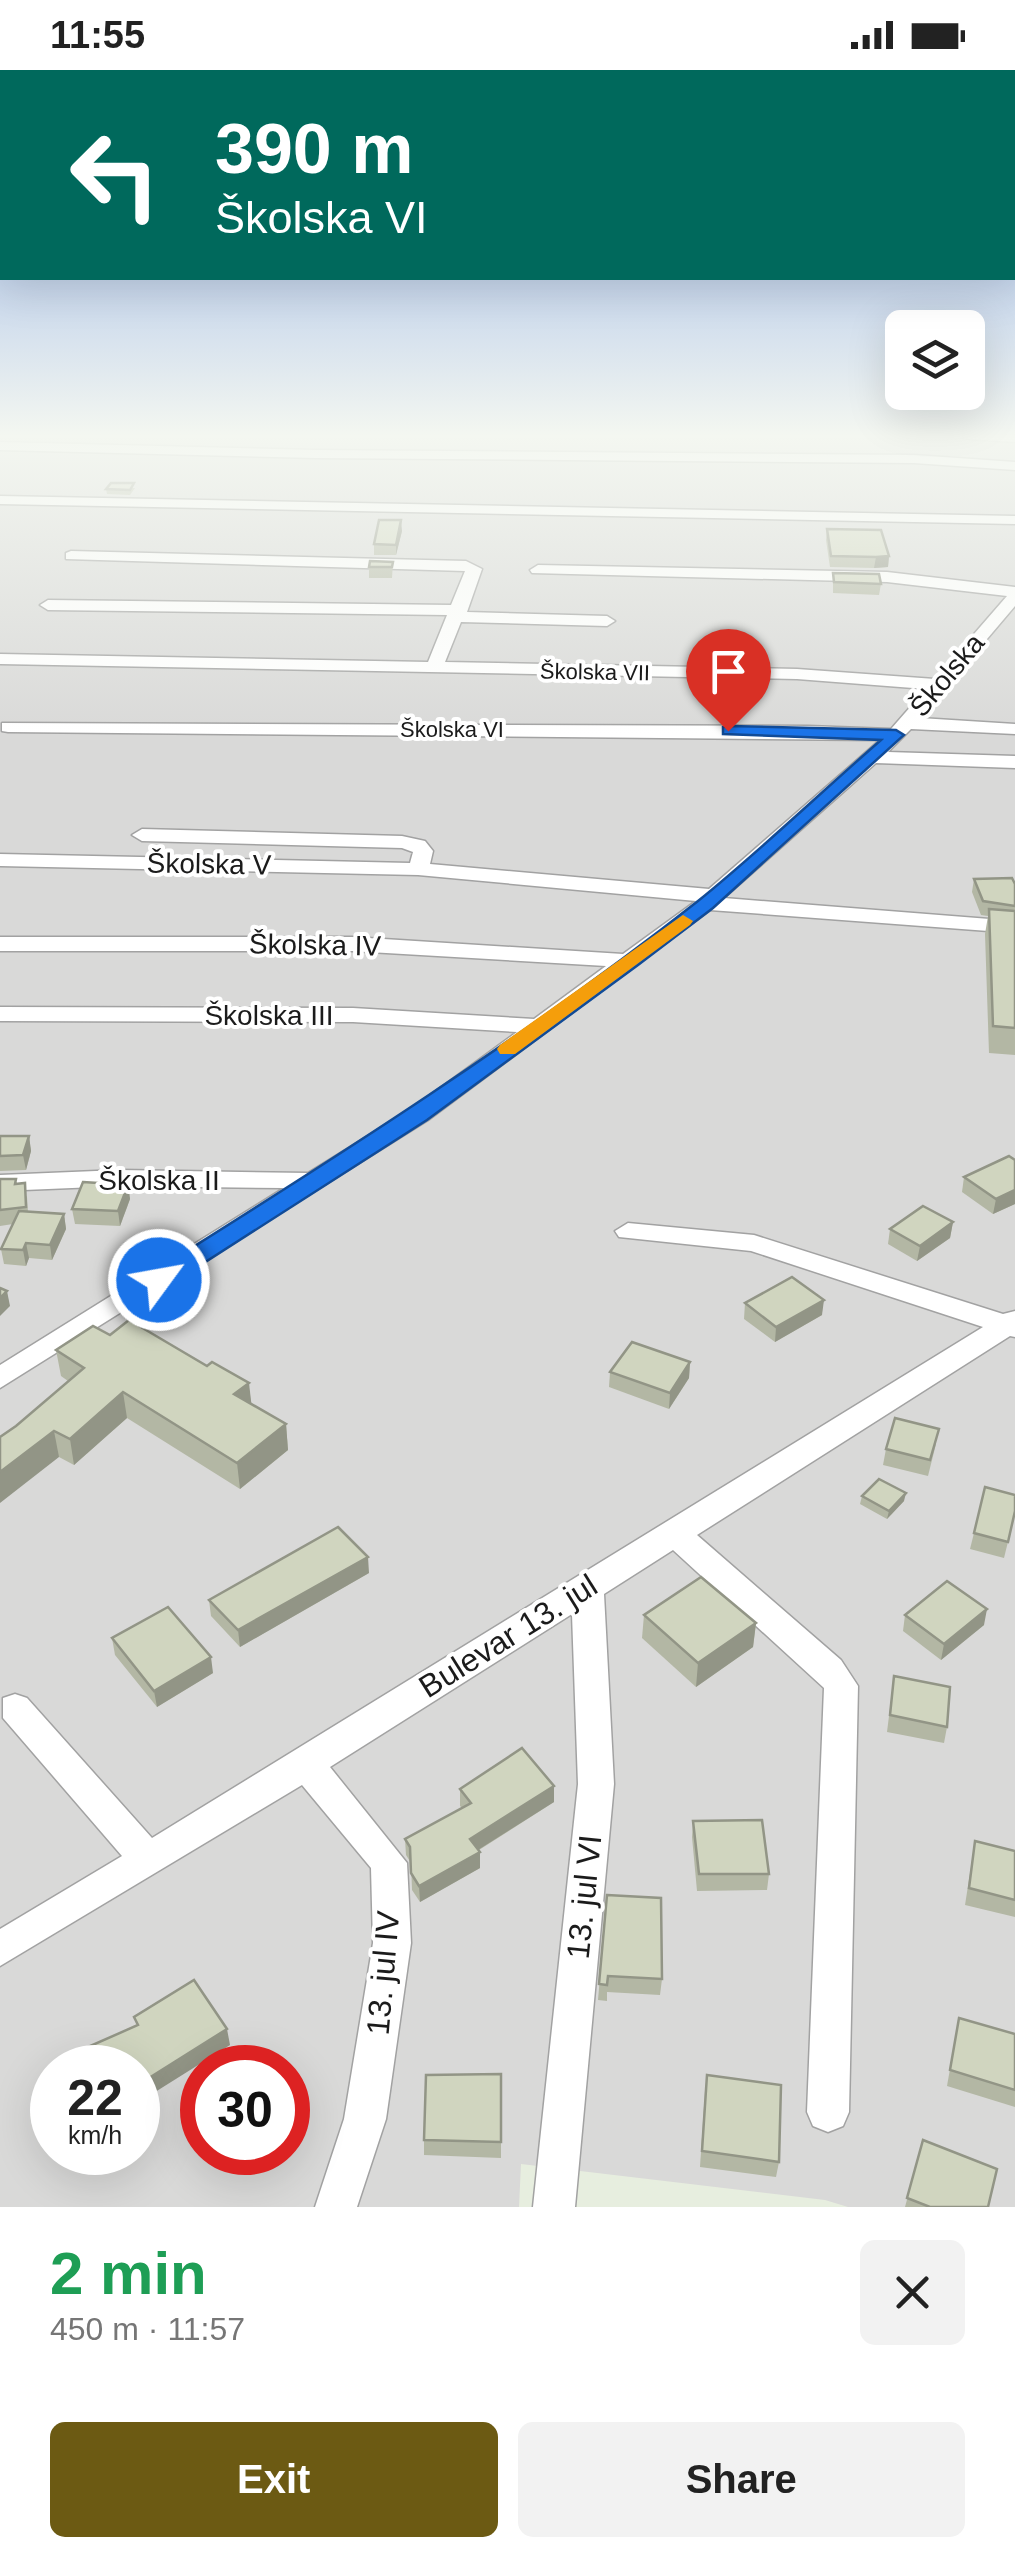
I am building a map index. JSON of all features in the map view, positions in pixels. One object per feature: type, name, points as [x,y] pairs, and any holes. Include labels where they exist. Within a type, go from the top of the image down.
[{"type":"street","points":[[71,556],[454,564],[474,569],[433,670]]},
{"type":"street","points":[[538,570],[887,578],[1015,594]]},
{"type":"street","name":"Školska","points":[[0,1378],[318,1182],[419,1115],[710,899],[901,729],[1015,594]]},
{"type":"street","points":[[48,605],[459,613],[607,621]]},
{"type":"street","name":"Školska VII","points":[[0,660],[797,674],[936,684]]},
{"type":"street","name":"Školska VI","points":[[8,727],[1015,729]]},
{"type":"street","points":[[872,757],[1015,762]]},
{"type":"street","name":"Školska V","points":[[142,835],[402,842],[418,845],[423,851],[418,869]]},
{"type":"street","name":"Školska V","points":[[0,860],[418,869],[1015,926]]},
{"type":"street","name":"Školska IV","points":[[0,944],[352,944],[630,960]]},
{"type":"street","name":"Školska III","points":[[0,1014],[353,1015],[538,1026]]},
{"type":"street","name":"Školska II","points":[[0,1182],[120,1178],[318,1182]]},
{"type":"street","points":[[628,1231],[754,1244],[1011,1325]]},
{"type":"street","name":"Bulevar 13. jul","points":[[0,1949],[306,1764],[672,1531],[1011,1325]]},
{"type":"street","points":[[672,1531],[829,1669],[841,1686],[828,2112]]},
{"type":"street","name":"13. jul VI","points":[[554,2207],[596,1784],[587,1586]]},
{"type":"street","points":[[15,1708],[148,1860]]},
{"type":"street","name":"13. jul IV","points":[[306,1764],[389,1863],[392,1943],[365,2119],[336,2207]]},
{"type":"shaded area","points":[[0,535],[1015,535],[1015,2207],[848,2207],[825,2200],[521,2164],[519,2207],[0,2207]]},
{"type":"building","points":[[376,535],[398,535],[396,545],[374,544]]},
{"type":"building","points":[[828,535],[882,535],[889,556],[876,557],[831,556]]},
{"type":"building","points":[[370,561],[393,562],[392,567],[369,567]]},
{"type":"building","points":[[833,573],[879,574],[881,584],[834,582]]},
{"type":"building","points":[[1012,878],[1015,906],[983,901],[974,879]]},
{"type":"building","points":[[989,909],[1015,911],[1015,1028],[993,1026]]},
{"type":"building","points":[[0,1136],[29,1136],[23,1155],[0,1156]]},
{"type":"building","points":[[1009,1156],[1015,1160],[1015,1190],[996,1199],[964,1177]]},
{"type":"building","points":[[0,1179],[25,1183],[26,1207],[0,1210]]},
{"type":"building","points":[[83,1182],[128,1185],[118,1211],[72,1209]]},
{"type":"building","points":[[923,1206],[953,1222],[920,1246],[890,1229]]},
{"type":"building","points":[[19,1211],[64,1214],[50,1245],[26,1243],[23,1250],[1,1249]]},
{"type":"building","points":[[792,1277],[824,1300],[776,1327],[745,1303]]},
{"type":"building","points":[[129,1320],[207,1366],[212,1362],[249,1383],[234,1394],[286,1424],[237,1463],[123,1392],[70,1439],[54,1431],[0,1472],[0,1437],[84,1368],[56,1350],[93,1326],[110,1335]]},
{"type":"building","points":[[632,1342],[690,1362],[670,1393],[610,1372]]},
{"type":"building","points":[[895,1418],[939,1429],[930,1460],[886,1449]]},
{"type":"building","points":[[879,1479],[906,1493],[889,1511],[862,1496]]},
{"type":"building","points":[[985,1487],[1015,1495],[1008,1542],[974,1533]]},
{"type":"building","points":[[338,1527],[368,1557],[238,1630],[209,1600]]},
{"type":"building","points":[[701,1577],[756,1623],[698,1663],[644,1615]]},
{"type":"building","points":[[947,1581],[987,1609],[944,1644],[905,1615]]},
{"type":"building","points":[[168,1607],[211,1657],[154,1691],[112,1638]]},
{"type":"building","points":[[894,1676],[950,1687],[947,1727],[890,1715]]},
{"type":"building","points":[[522,1748],[554,1786],[470,1839],[480,1852],[419,1886],[411,1873],[410,1847],[405,1839],[471,1803],[460,1789]]},
{"type":"building","points":[[762,1820],[769,1874],[699,1874],[693,1821]]},
{"type":"building","points":[[975,1841],[1015,1851],[1015,1900],[969,1888]]},
{"type":"building","points":[[607,1895],[661,1898],[662,1979],[608,1976],[607,1985],[599,1984]]},
{"type":"building","points":[[194,1980],[227,2029],[202,2045],[180,2045],[180,2059],[160,2071],[160,2045],[92,2045],[138,2025],[134,2017]]},
{"type":"building","points":[[959,2018],[1015,2034],[1015,2090],[950,2070]]},
{"type":"building","points":[[501,2074],[501,2142],[424,2140],[426,2075]]},
{"type":"building","points":[[707,2075],[781,2085],[779,2162],[702,2151]]},
{"type":"building","points":[[923,2140],[997,2169],[988,2207],[930,2207],[907,2198]]},
{"type":"slow traffic","points":[[507,1049],[683,921]]},
{"type":"route","points":[[159,1280],[419,1115],[706,904],[896,735],[728,731]]}]
